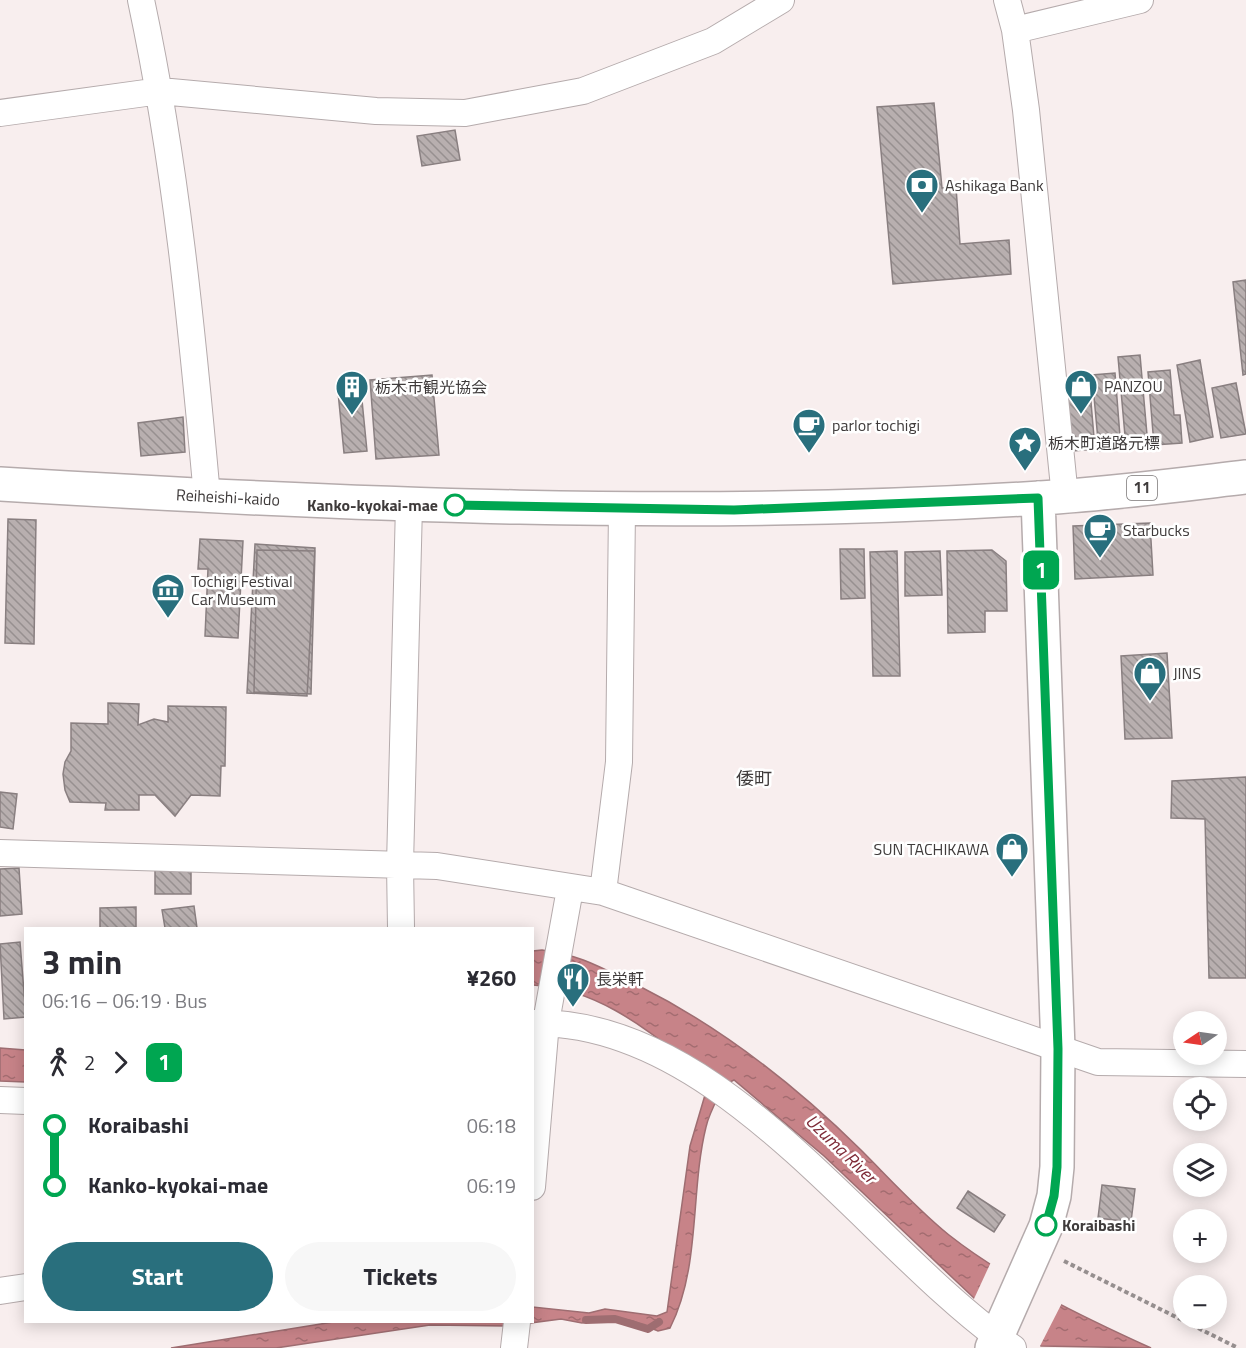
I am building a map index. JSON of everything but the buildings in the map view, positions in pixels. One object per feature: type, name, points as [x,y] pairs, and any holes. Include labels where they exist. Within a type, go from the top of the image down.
[{"type":"main road","name":"Reiheishi-kaido","points":[[0,484],[410,505],[622,509],[830,508],[1051,497],[1246,477]]},
{"type":"main road","points":[[1002,1340],[1054,1196],[1058,1049],[1051,497]]},
{"type":"street","points":[[141,0],[160,91],[190,302],[207,496]]},
{"type":"street","points":[[0,113],[160,91],[376,111],[465,113],[583,91],[713,41],[781,0]]},
{"type":"street","points":[[1007,0],[1015,30],[1026,110],[1051,497]]},
{"type":"street","points":[[1015,30],[1140,0]]},
{"type":"street","points":[[401,927],[400,865],[410,505]]},
{"type":"street","points":[[603,892],[619,762],[622,509]]},
{"type":"street","points":[[0,853],[437,866],[570,889],[603,892],[1098,1062],[1246,1064]]},
{"type":"street","points":[[534,1140],[539,1023],[550,994],[570,889]]},
{"type":"street","points":[[539,1023],[570,1023],[621,1035],[666,1056],[717,1089],[800,1155],[970,1318],[1002,1340]]},
{"type":"street","points":[[0,1100],[24,1101]]},
{"type":"street","points":[[0,1291],[24,1287]]},
{"type":"path","points":[[1033,1257],[1238,1348]]},
{"type":"water","name":"Uzuma River","points":[[534,951],[556,952],[592,964],[639,986],[699,1020],[756,1059],[810,1103],[926,1215],[971,1252],[1047,1297],[1151,1348],[1041,1346],[975,1299],[824,1156],[734,1080],[724,1085],[706,1127],[698,1177],[691,1255],[680,1305],[670,1328],[658,1331],[633,1321],[613,1317],[582,1323],[561,1319],[534,1322],[534,1307],[589,1313],[605,1309],[657,1316],[667,1312],[690,1146],[710,1078],[649,1032],[606,1005],[559,988],[534,985]]},
{"type":"water","points":[[0,1048],[24,1050],[24,1082],[0,1081]]},
{"type":"water","points":[[327,1323],[530,1323],[507,1326],[430,1325],[276,1348],[171,1348]]},
{"type":"pier","points":[[991,1262],[1063,1301],[1039,1348],[973,1301]]},
{"type":"waterway","points":[[586,1320],[615,1319],[648,1329],[659,1322]]},
{"type":"bus line","name":"1","points":[[455,505],[734,510],[1038,498],[1058,1049],[1057,1167],[1054,1196],[1046,1225]]},
{"type":"place","name":"Ashikaga Bank","points":[[922,214]]},
{"type":"place","name":"PANZOU","points":[[1081,415]]},
{"type":"place","name":"栃木市観光協会","points":[[352,416]]},
{"type":"place","name":"parlor tochigi","points":[[809,454]]},
{"type":"place","name":"栃木町道路元標","points":[[1025,472]]},
{"type":"place","name":"Kanko-kyokai-mae","points":[[455,505]]},
{"type":"place","name":"Starbucks","points":[[1100,559]]},
{"type":"place","name":"Tochigi Festival Car Museum","points":[[168,619]]},
{"type":"place","name":"JINS","points":[[1150,702]]},
{"type":"place","name":"SUN TACHIKAWA","points":[[1012,878]]},
{"type":"place","name":"長栄軒","points":[[573,1008]]},
{"type":"place","name":"Koraibashi","points":[[1046,1225]]},
{"type":"district","name":"倭町","points":[[754,779]]}]
